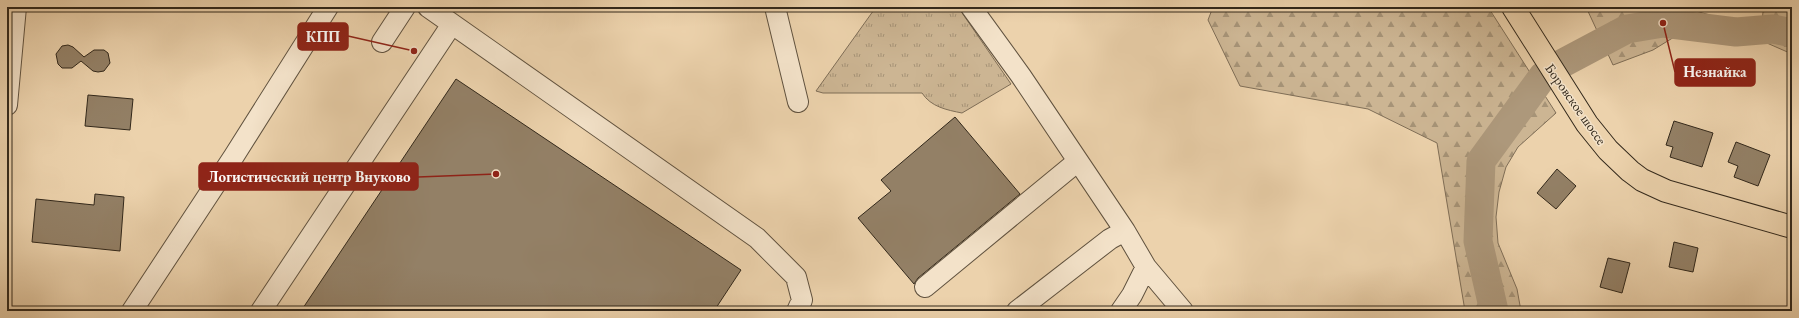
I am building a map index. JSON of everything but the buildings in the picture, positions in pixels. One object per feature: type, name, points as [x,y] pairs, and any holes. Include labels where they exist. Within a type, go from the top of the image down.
[{"type":"main road","name":"Боровское шоссе","points":[[1513,7],[1577,109],[1608,150],[1642,180],[1666,192],[1792,227]]},
{"type":"lane","points":[[7,105],[16,7]]},
{"type":"lane","points":[[132,311],[234,156],[328,7]]},
{"type":"lane","points":[[382,42],[405,7]]},
{"type":"lane","points":[[428,7],[757,238],[796,277],[802,300],[797,311]]},
{"type":"lane","points":[[775,7],[798,102]]},
{"type":"lane","points":[[971,7],[1021,76],[1125,231],[1146,267],[1183,311]]},
{"type":"lane","points":[[261,311],[452,24]]},
{"type":"lane","points":[[925,287],[1078,161]]},
{"type":"lane","points":[[1017,311],[1110,240],[1125,231]]},
{"type":"lane","points":[[1122,311],[1146,267]]},
{"type":"green space","points":[[876,7],[958,7],[1011,84],[962,113],[935,105],[922,93],[823,93],[816,91]]},
{"type":"green space","points":[[1213,7],[1488,7],[1556,113],[1518,147],[1506,167],[1499,192],[1496,217],[1498,243],[1517,289],[1521,311],[1465,311],[1437,143],[1368,109],[1240,86],[1208,20]]},
{"type":"green space","points":[[1586,7],[1681,7],[1710,15],[1653,50],[1613,65]]},
{"type":"green space","points":[[1782,7],[1792,7],[1792,54],[1760,40],[1763,12]]},
{"type":"waterway","points":[[1563,63],[1627,29],[1663,23],[1736,32],[1773,29],[1792,33]]},
{"type":"waterway","points":[[1494,311],[1478,241],[1481,161],[1543,76]]},
{"type":"place","name":"Незнайка","points":[[1663,23]]},
{"type":"place","name":"КПП","points":[[414,51]]},
{"type":"place","name":"Логистический центр Внуково","points":[[496,174]]}]
